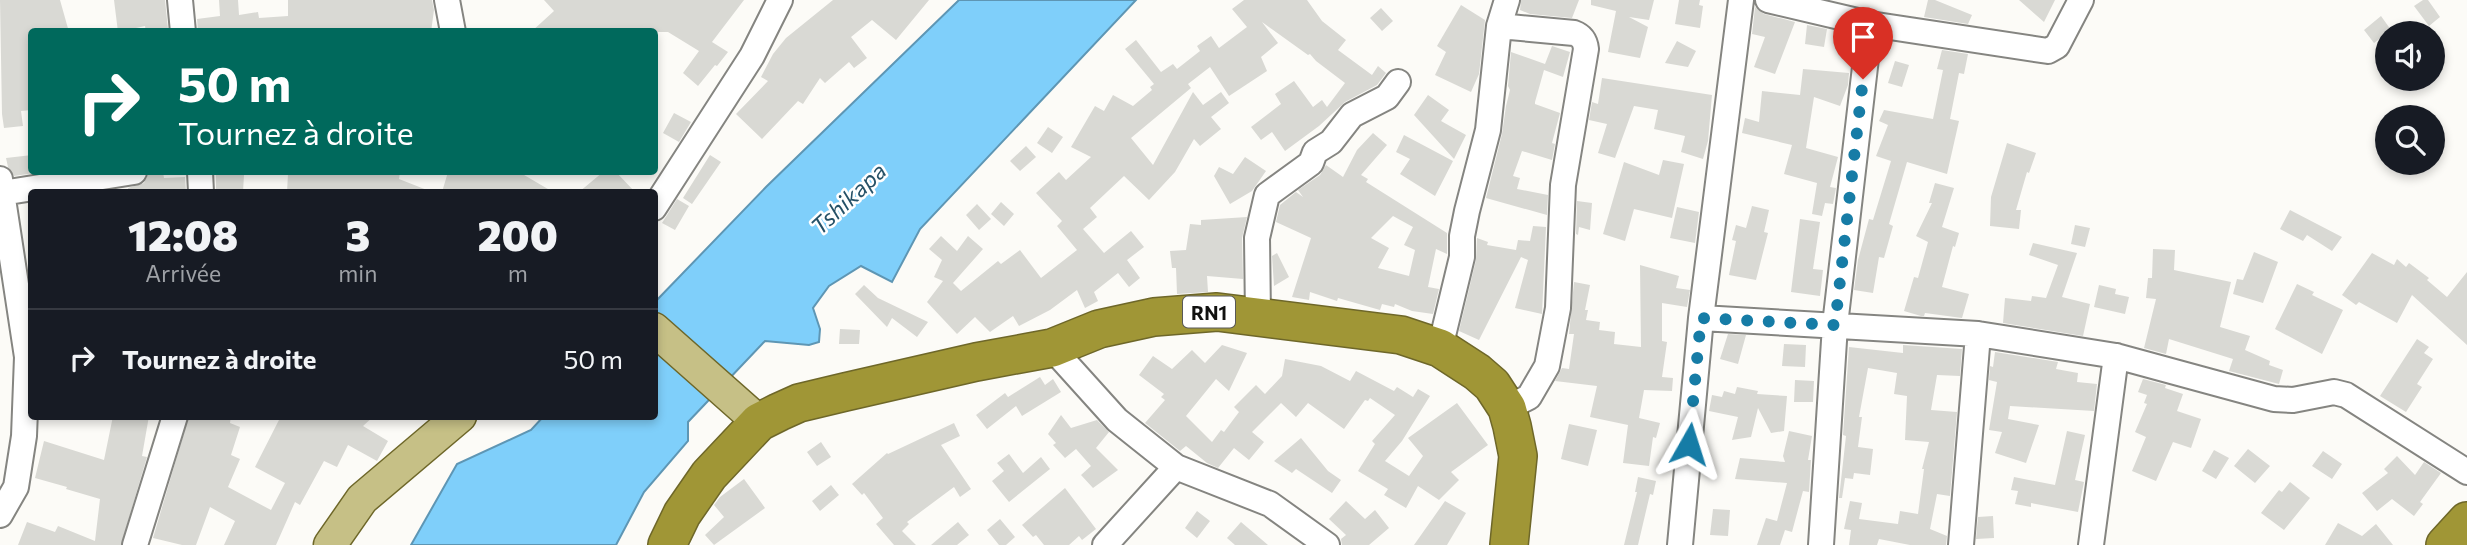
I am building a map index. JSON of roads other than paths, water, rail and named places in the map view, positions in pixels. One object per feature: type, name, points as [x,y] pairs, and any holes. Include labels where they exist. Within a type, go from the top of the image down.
[{"type":"highway","name":"RN1","points":[[667,545],[682,514],[749,413],[976,362],[1052,348],[1099,329],[1154,317],[1217,312],[1401,335],[1440,348],[1477,372],[1492,385],[1507,408],[1518,456],[1509,545]]},
{"type":"highway","points":[[2445,545],[2467,521]]},
{"type":"main road","points":[[658,333],[749,413]]},
{"type":"main road","points":[[330,545],[362,499],[455,420]]},
{"type":"street","points":[[180,0],[183,28]]},
{"type":"street","points":[[447,0],[452,28]]},
{"type":"street","points":[[658,202],[752,57],[780,0]]},
{"type":"street","points":[[1440,348],[1462,257],[1462,236],[1467,211],[1488,130],[1499,26],[1507,0]]},
{"type":"street","points":[[1680,545],[1701,318],[1741,0]]},
{"type":"street","points":[[1768,0],[1870,24],[2048,51],[2057,46],[2081,0]]},
{"type":"street","points":[[1821,545],[1835,325],[1870,24]]},
{"type":"street","points":[[1499,26],[1574,33],[1585,41],[1586,49],[1563,185],[1558,308],[1547,366],[1529,397],[1507,408]]},
{"type":"street","points":[[1258,316],[1256,237],[1267,195],[1311,163],[1315,152],[1331,142],[1352,116],[1387,97],[1398,82]]},
{"type":"street","points":[[0,515],[16,487],[24,436],[27,357],[1,186],[106,175]]},
{"type":"street","points":[[1701,318],[1978,334],[2116,356],[2274,399],[2293,400],[2334,392],[2346,395],[2467,472]]},
{"type":"street","points":[[1961,545],[1978,334]]},
{"type":"street","points":[[1052,348],[1095,399],[1175,467],[1270,503],[1327,545]]},
{"type":"street","points":[[2091,545],[2116,356]]},
{"type":"street","points":[[135,545],[174,420]]},
{"type":"street","points":[[1109,544],[1175,467]]},
{"type":"water","name":"Tshikapa","points":[[959,0],[1136,0],[920,229],[892,282],[861,266],[829,286],[813,308],[820,329],[819,342],[809,345],[765,341],[688,422],[688,441],[644,492],[616,545],[411,545],[457,464],[531,430],[540,420],[658,420],[658,299],[766,187]]}]
